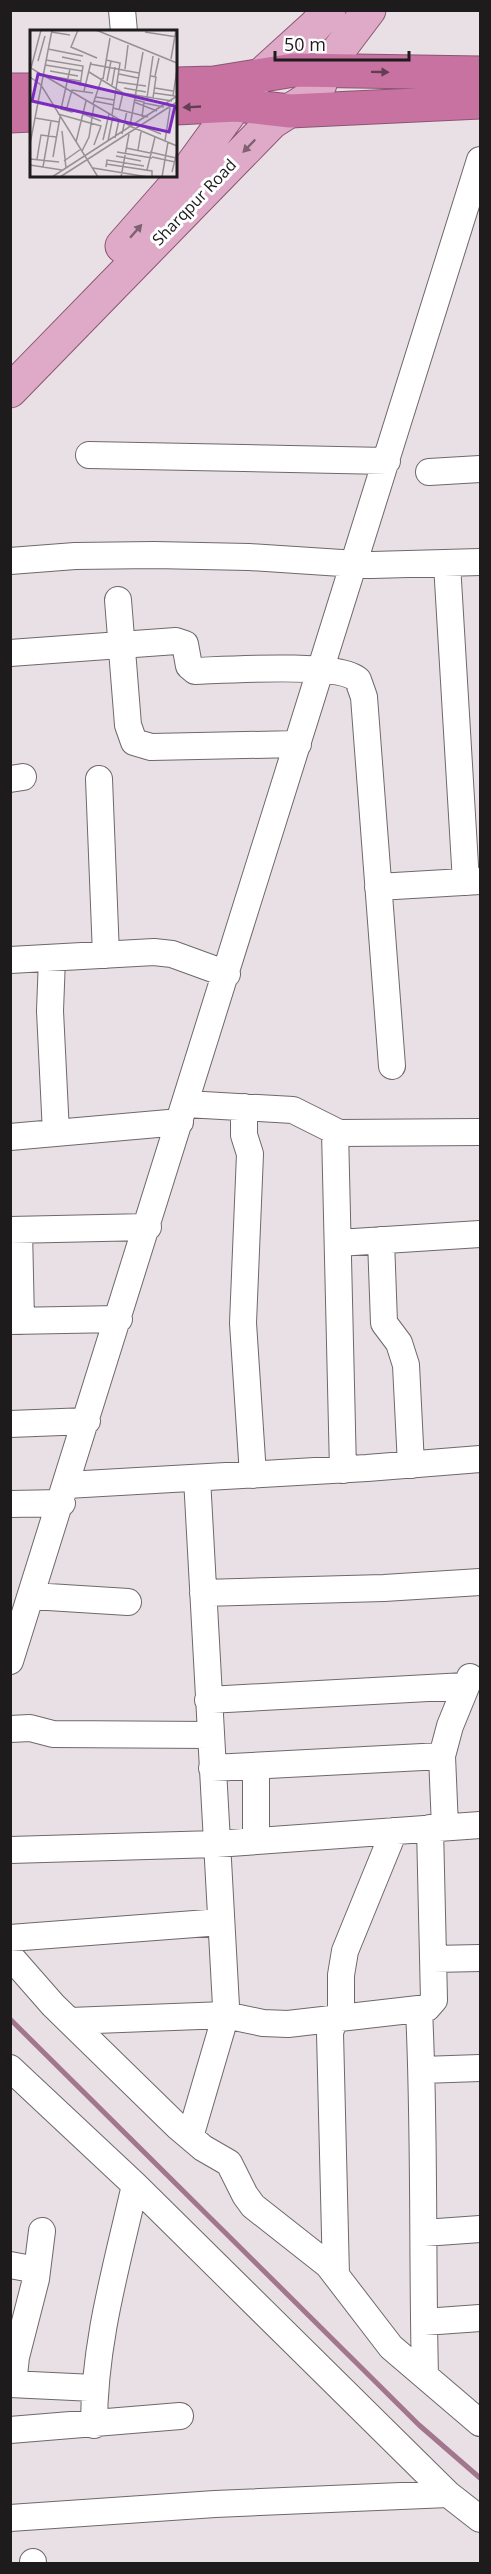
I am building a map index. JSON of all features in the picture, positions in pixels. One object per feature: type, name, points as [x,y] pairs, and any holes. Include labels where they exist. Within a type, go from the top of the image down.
[{"type":"highway","points":[[177,84],[214,83],[294,70],[480,73]]},
{"type":"highway","points":[[10,90],[30,90]]},
{"type":"highway","points":[[177,108],[236,105],[290,111],[480,102]]},
{"type":"highway","points":[[10,116],[30,115]]},
{"type":"main road","name":"Sharqpur Road","points":[[10,366],[52,325],[186,173],[250,85],[315,26],[329,10]]},
{"type":"main road","name":"Sharqpur Road","points":[[10,391],[272,122],[311,97],[320,84],[324,71],[369,10]]},
{"type":"street","points":[[122,10],[124,30]]},
{"type":"street","points":[[10,1661],[15,1631],[32,1596],[387,462],[474,204],[480,160]]},
{"type":"street","points":[[89,455],[387,462]]},
{"type":"street","points":[[429,472],[480,469]]},
{"type":"street","points":[[10,561],[75,556],[154,555],[249,556],[383,566],[480,562]]},
{"type":"street","points":[[378,887],[473,881],[471,789],[447,564]]},
{"type":"street","points":[[118,600],[129,732],[137,744],[151,747],[298,744]]},
{"type":"street","points":[[10,653],[122,644],[182,642],[187,646],[189,666],[195,671],[321,670],[356,677],[364,697],[392,1066]]},
{"type":"street","points":[[99,779],[106,955]]},
{"type":"street","points":[[10,960],[154,952],[172,954],[226,974]]},
{"type":"street","points":[[52,958],[50,1011],[56,1134]]},
{"type":"street","points":[[10,1137],[56,1134],[183,1113],[244,1107],[293,1110],[335,1131],[351,1133],[480,1132]]},
{"type":"street","points":[[244,1107],[243,1135],[250,1154],[243,1350],[253,1475]]},
{"type":"street","points":[[335,1131],[343,1470]]},
{"type":"street","points":[[119,1319],[16,1321],[15,1230],[148,1227]]},
{"type":"street","points":[[338,1243],[480,1234]]},
{"type":"street","points":[[381,1240],[384,1323],[399,1343],[406,1365],[411,1465]]},
{"type":"street","points":[[10,1424],[87,1421]]},
{"type":"street","points":[[10,1504],[64,1494],[197,1478],[480,1459]]},
{"type":"street","points":[[190,2137],[225,2015],[197,1478]]},
{"type":"street","points":[[203,1593],[384,1588],[480,1582]]},
{"type":"street","points":[[32,1596],[128,1602]]},
{"type":"street","points":[[70,2021],[225,2015],[262,2023],[288,2024],[419,2010],[431,2006],[434,2000],[437,1828],[442,1756],[450,1726],[467,1681],[208,1700]]},
{"type":"street","points":[[10,1729],[30,1728],[53,1734],[210,1735]]},
{"type":"street","points":[[212,1768],[442,1756]]},
{"type":"street","points":[[256,1766],[256,1841]]},
{"type":"street","points":[[10,1850],[216,1844],[480,1825]]},
{"type":"street","points":[[336,2275],[330,2033],[342,2009],[341,1975],[345,1951],[394,1831]]},
{"type":"street","points":[[10,1938],[220,1922]]},
{"type":"street","points":[[10,1956],[70,2021],[190,2137],[229,2163],[235,2171],[244,2195],[253,2206],[311,2250],[336,2275],[378,2333],[480,2423]]},
{"type":"street","points":[[433,1959],[480,1958]]},
{"type":"street","points":[[419,2010],[422,2070],[424,2233],[422,2290],[425,2376]]},
{"type":"street","points":[[10,2068],[135,2185],[448,2494],[480,2519]]},
{"type":"street","points":[[422,2070],[480,2068]]},
{"type":"street","points":[[94,2425],[94,2388],[104,2316],[135,2185]]},
{"type":"street","points":[[424,2233],[480,2229]]},
{"type":"street","points":[[42,2231],[37,2270],[16,2357],[12,2384],[94,2388]]},
{"type":"street","points":[[10,2265],[37,2270]]},
{"type":"street","points":[[424,2322],[480,2318]]},
{"type":"street","points":[[10,2430],[94,2425],[180,2416]]},
{"type":"street","points":[[10,2518],[214,2504],[448,2494]]},
{"type":"waterway","points":[[10,2019],[419,2425],[480,2478]]}]
